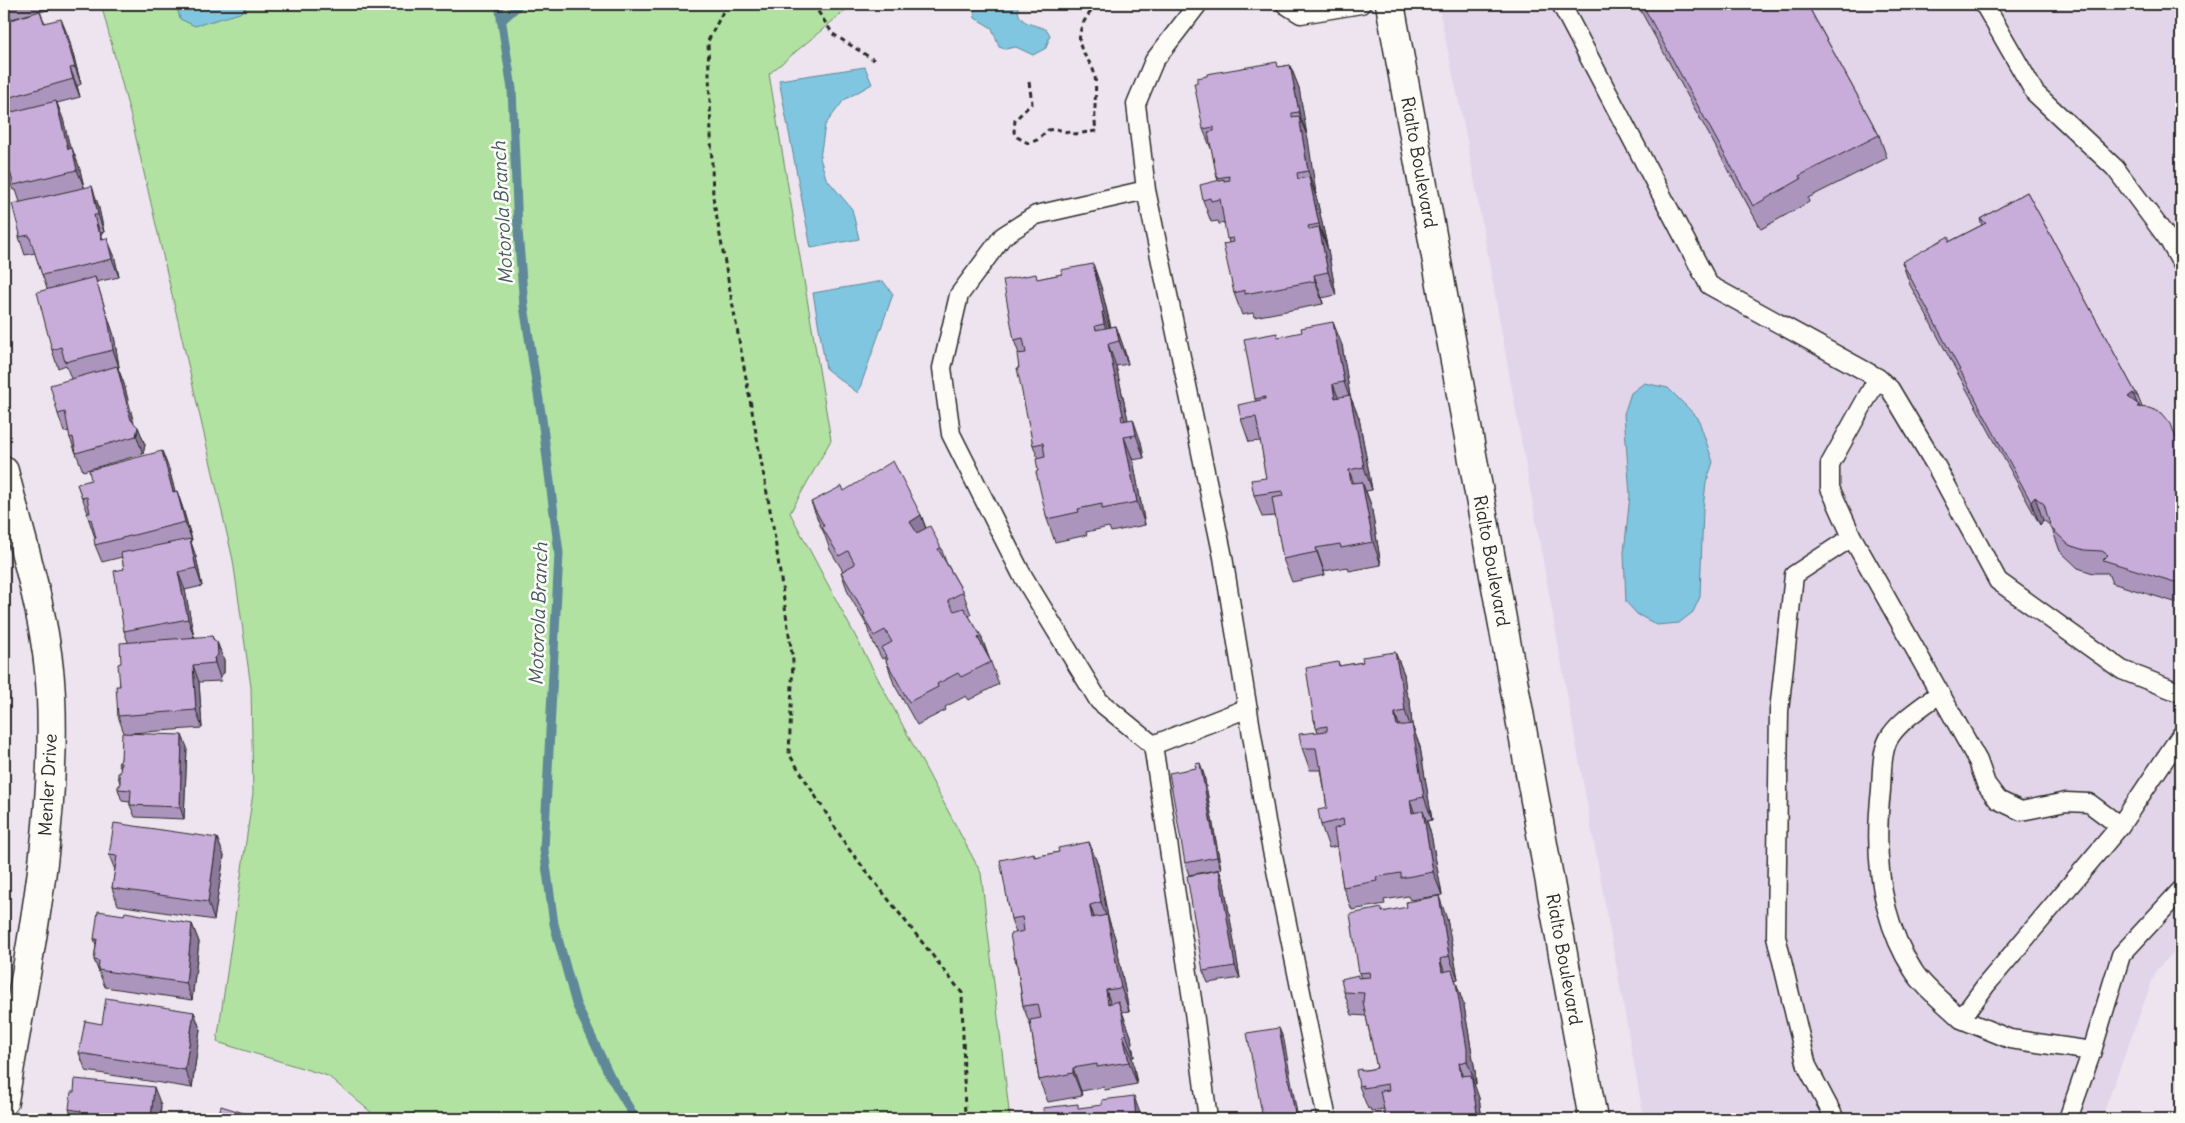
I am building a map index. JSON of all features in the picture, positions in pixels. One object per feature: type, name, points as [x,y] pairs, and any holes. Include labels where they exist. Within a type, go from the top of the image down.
[{"type":"street","name":"Rialto Boulevard","points":[[1390,4],[1593,1119]]},
{"type":"street","name":"Menler Drive","points":[[4,471],[44,636],[51,695],[51,768],[46,840],[4,1102]]},
{"type":"lane","points":[[1198,4],[1154,61],[1136,104],[1146,190],[1223,557],[1266,821],[1327,1119]]},
{"type":"lane","points":[[1285,4],[1301,14],[1361,4]]},
{"type":"lane","points":[[1561,4],[1709,285],[1878,378],[1890,389],[1936,466],[1998,581],[2122,670],[2181,693]]},
{"type":"lane","points":[[1984,4],[2035,93],[2115,168],[2168,239],[2181,262]]},
{"type":"lane","points":[[1146,190],[1036,215],[1003,236],[959,295],[942,368],[951,434],[1021,573],[1099,701],[1153,745],[1194,1012],[1208,1119]]},
{"type":"lane","points":[[1878,378],[1830,464],[1830,488],[1852,537],[1978,761],[1986,784],[1998,800],[2021,811],[2066,802],[2089,803],[2120,826]]},
{"type":"lane","points":[[1836,1119],[1806,1066],[1776,936],[1779,711],[1794,574],[1852,537]]},
{"type":"lane","points":[[1940,693],[1890,736],[1884,754],[1878,810],[1879,862],[1882,894],[1895,937],[1914,972],[1961,1018],[2010,1039],[2092,1051]]},
{"type":"lane","points":[[1153,745],[1248,708]]},
{"type":"lane","points":[[1961,1018],[1986,984],[2120,826],[2181,736]]},
{"type":"lane","points":[[2068,1119],[2092,1051],[2122,955],[2181,890]]},
{"type":"path","points":[[727,4],[708,41],[713,197],[773,526],[793,660],[789,754],[848,848],[962,993],[965,1119]]},
{"type":"path","points":[[814,4],[834,34],[874,60]]},
{"type":"path","points":[[1029,82],[1032,103],[1015,120],[1014,132],[1023,142],[1028,144],[1037,140],[1048,130],[1056,129],[1075,134],[1096,131],[1093,114],[1095,76],[1080,44],[1084,22],[1100,4]]},
{"type":"shaded area","points":[[1438,4],[2181,4],[2181,945],[2156,970],[2101,1119],[1644,1119],[1467,140]]},
{"type":"green space","points":[[101,4],[853,4],[769,74],[831,440],[790,513],[981,873],[1010,1119],[379,1119],[328,1076],[217,1042],[253,793],[251,687],[233,560],[133,125]]},
{"type":"water","points":[[176,4],[250,4],[240,13],[195,26],[180,19]]},
{"type":"water","points":[[979,4],[1018,4],[1018,11],[1023,20],[1047,30],[1050,35],[1046,48],[1033,55],[1016,47],[1005,49],[999,47],[992,28],[975,18],[974,12]]},
{"type":"water","points":[[865,67],[872,84],[844,100],[825,125],[820,158],[826,178],[852,209],[859,239],[811,248],[779,80]]},
{"type":"water","points":[[883,281],[893,294],[858,393],[826,369],[813,293]]},
{"type":"water","points":[[1644,383],[1668,388],[1698,418],[1713,462],[1706,483],[1703,508],[1700,597],[1693,612],[1679,623],[1657,625],[1637,614],[1626,602],[1624,553],[1630,495],[1624,414],[1631,393]]},
{"type":"building","points":[[1642,4],[1807,4],[1879,135],[1799,176],[1801,179],[1753,206]]},
{"type":"building","points":[[40,11],[44,23],[61,19],[75,67],[70,68],[73,79],[4,99],[4,22]]},
{"type":"building","points":[[1277,62],[1278,67],[1290,65],[1299,112],[1292,113],[1292,117],[1299,116],[1308,171],[1297,173],[1298,179],[1309,177],[1319,224],[1308,226],[1309,229],[1319,227],[1328,272],[1314,275],[1315,281],[1245,294],[1245,290],[1234,293],[1223,244],[1234,242],[1233,238],[1227,239],[1220,199],[1211,201],[1210,198],[1203,200],[1200,185],[1224,179],[1224,181],[1230,180],[1229,176],[1217,178],[1208,132],[1214,131],[1214,127],[1203,129],[1194,83],[1197,83],[1197,78],[1207,76],[1207,74]]},
{"type":"building","points":[[56,101],[68,149],[72,148],[77,170],[14,185],[10,172],[7,172],[4,159],[4,114]]},
{"type":"building","points":[[92,186],[98,215],[94,215],[98,231],[100,231],[101,239],[107,238],[112,259],[42,275],[29,235],[19,237],[20,234],[12,204]]},
{"type":"building","points":[[2027,192],[2138,397],[2133,393],[2128,397],[2139,405],[2137,407],[2149,408],[2162,413],[2171,424],[2176,438],[2181,441],[2181,584],[2103,560],[2108,555],[2102,551],[2084,550],[2069,545],[2051,528],[2044,504],[2035,497],[2031,502],[1902,262],[1949,236],[1949,242],[1986,223],[1980,219]]},
{"type":"building","points":[[1093,264],[1104,312],[1102,312],[1104,324],[1095,326],[1096,330],[1116,326],[1119,341],[1108,344],[1123,415],[1121,416],[1122,421],[1133,419],[1136,435],[1124,437],[1137,502],[1102,509],[1102,504],[1078,509],[1079,512],[1047,519],[1036,472],[1038,471],[1036,459],[1045,457],[1043,443],[1033,445],[1017,368],[1019,368],[1017,354],[1026,353],[1023,338],[1014,340],[1003,280],[1036,274],[1037,279],[1062,274],[1061,270]]},
{"type":"building","points":[[95,277],[108,318],[113,350],[65,362],[61,347],[52,350],[37,292]]},
{"type":"building","points":[[1333,322],[1344,382],[1333,384],[1335,398],[1350,395],[1364,467],[1349,470],[1351,483],[1362,482],[1373,542],[1341,548],[1340,544],[1316,548],[1317,552],[1283,559],[1272,498],[1283,496],[1282,491],[1254,495],[1251,480],[1266,478],[1264,462],[1256,417],[1241,419],[1238,405],[1265,399],[1265,397],[1255,399],[1244,339],[1277,333],[1278,337],[1302,332],[1301,328]]},
{"type":"building","points":[[117,366],[131,420],[138,427],[136,436],[76,453],[73,437],[70,438],[65,412],[58,414],[50,385]]},
{"type":"building","points":[[162,451],[173,492],[177,491],[185,522],[95,545],[94,539],[96,538],[91,519],[89,520],[87,513],[90,513],[87,497],[82,498],[77,484],[91,480],[89,470]]},
{"type":"building","points":[[893,461],[921,515],[910,522],[917,533],[930,526],[941,548],[938,549],[963,592],[948,600],[954,611],[964,608],[981,636],[978,638],[991,662],[961,677],[958,673],[937,684],[938,687],[909,702],[886,661],[888,659],[881,648],[892,642],[885,630],[874,636],[863,616],[865,614],[841,572],[855,564],[848,551],[839,556],[822,527],[824,526],[811,502],[842,486],[844,491]]},
{"type":"building","points":[[190,539],[196,568],[178,572],[188,619],[124,631],[114,571],[124,569],[121,553]]},
{"type":"building","points":[[212,636],[217,642],[218,655],[214,658],[215,663],[193,665],[196,710],[118,716],[116,686],[120,686],[118,664],[121,663],[120,643]]},
{"type":"building","points":[[1395,652],[1401,678],[1405,711],[1395,713],[1395,716],[1397,726],[1412,724],[1424,797],[1410,800],[1412,813],[1423,811],[1433,872],[1401,878],[1401,873],[1376,877],[1377,881],[1343,887],[1334,829],[1344,825],[1343,819],[1321,825],[1318,810],[1327,808],[1321,765],[1319,765],[1316,748],[1302,748],[1299,734],[1327,731],[1327,726],[1316,728],[1306,668],[1338,662],[1339,666],[1363,662],[1362,657]]},
{"type":"building","points":[[122,733],[182,735],[180,807],[130,805],[131,790],[118,789],[118,786],[120,786],[120,776],[118,776],[118,773],[120,773],[121,763],[118,763],[121,760]]},
{"type":"building","points":[[1200,763],[1217,857],[1185,863],[1169,773],[1196,768],[1195,764]]},
{"type":"building","points":[[114,823],[217,838],[208,902],[112,888],[117,856],[109,855]]},
{"type":"building","points":[[1089,842],[1101,902],[1090,905],[1090,908],[1092,918],[1107,915],[1121,988],[1106,990],[1108,1004],[1118,1001],[1126,1034],[1123,1035],[1129,1062],[1097,1067],[1097,1064],[1073,1068],[1073,1073],[1039,1080],[1030,1020],[1041,1018],[1038,1004],[1023,1006],[1016,957],[1014,957],[1010,934],[1024,931],[1022,917],[1011,919],[1000,860],[1034,853],[1034,857],[1059,852],[1058,848]]},
{"type":"building","points":[[1219,870],[1235,966],[1203,971],[1187,876]]},
{"type":"building","points":[[1439,896],[1449,956],[1440,959],[1442,972],[1452,970],[1456,983],[1467,1049],[1467,1061],[1459,1063],[1461,1076],[1471,1075],[1478,1119],[1386,1119],[1380,1091],[1389,1090],[1388,1084],[1363,1088],[1363,1085],[1359,1086],[1356,1070],[1377,1068],[1363,1002],[1364,993],[1344,992],[1341,979],[1358,975],[1358,978],[1370,977],[1369,972],[1359,973],[1350,914],[1382,908],[1382,912],[1407,907],[1406,902]]},
{"type":"building","points":[[98,911],[124,915],[125,912],[192,924],[186,983],[98,970],[99,961],[94,960],[97,939],[94,939]]},
{"type":"building","points":[[106,998],[194,1012],[185,1070],[79,1053],[85,1021],[102,1024]]},
{"type":"building","points":[[1279,1028],[1296,1119],[1263,1119],[1247,1033]]},
{"type":"building","points":[[75,1079],[154,1087],[151,1119],[81,1119],[81,1111],[69,1109],[71,1092],[74,1092]]},
{"type":"building","points":[[1134,1096],[1136,1119],[1044,1119],[1043,1108],[1078,1104],[1078,1108],[1102,1105],[1102,1100]]},
{"type":"building","points":[[221,1106],[263,1119],[218,1119]]},
{"type":"waterway","name":"Motorola Branch","points":[[499,4],[512,89],[518,230],[524,306],[542,419],[559,553],[544,850],[554,924],[576,1004],[610,1076],[636,1119]]},
{"type":"waterway","points":[[501,21],[520,4]]}]
